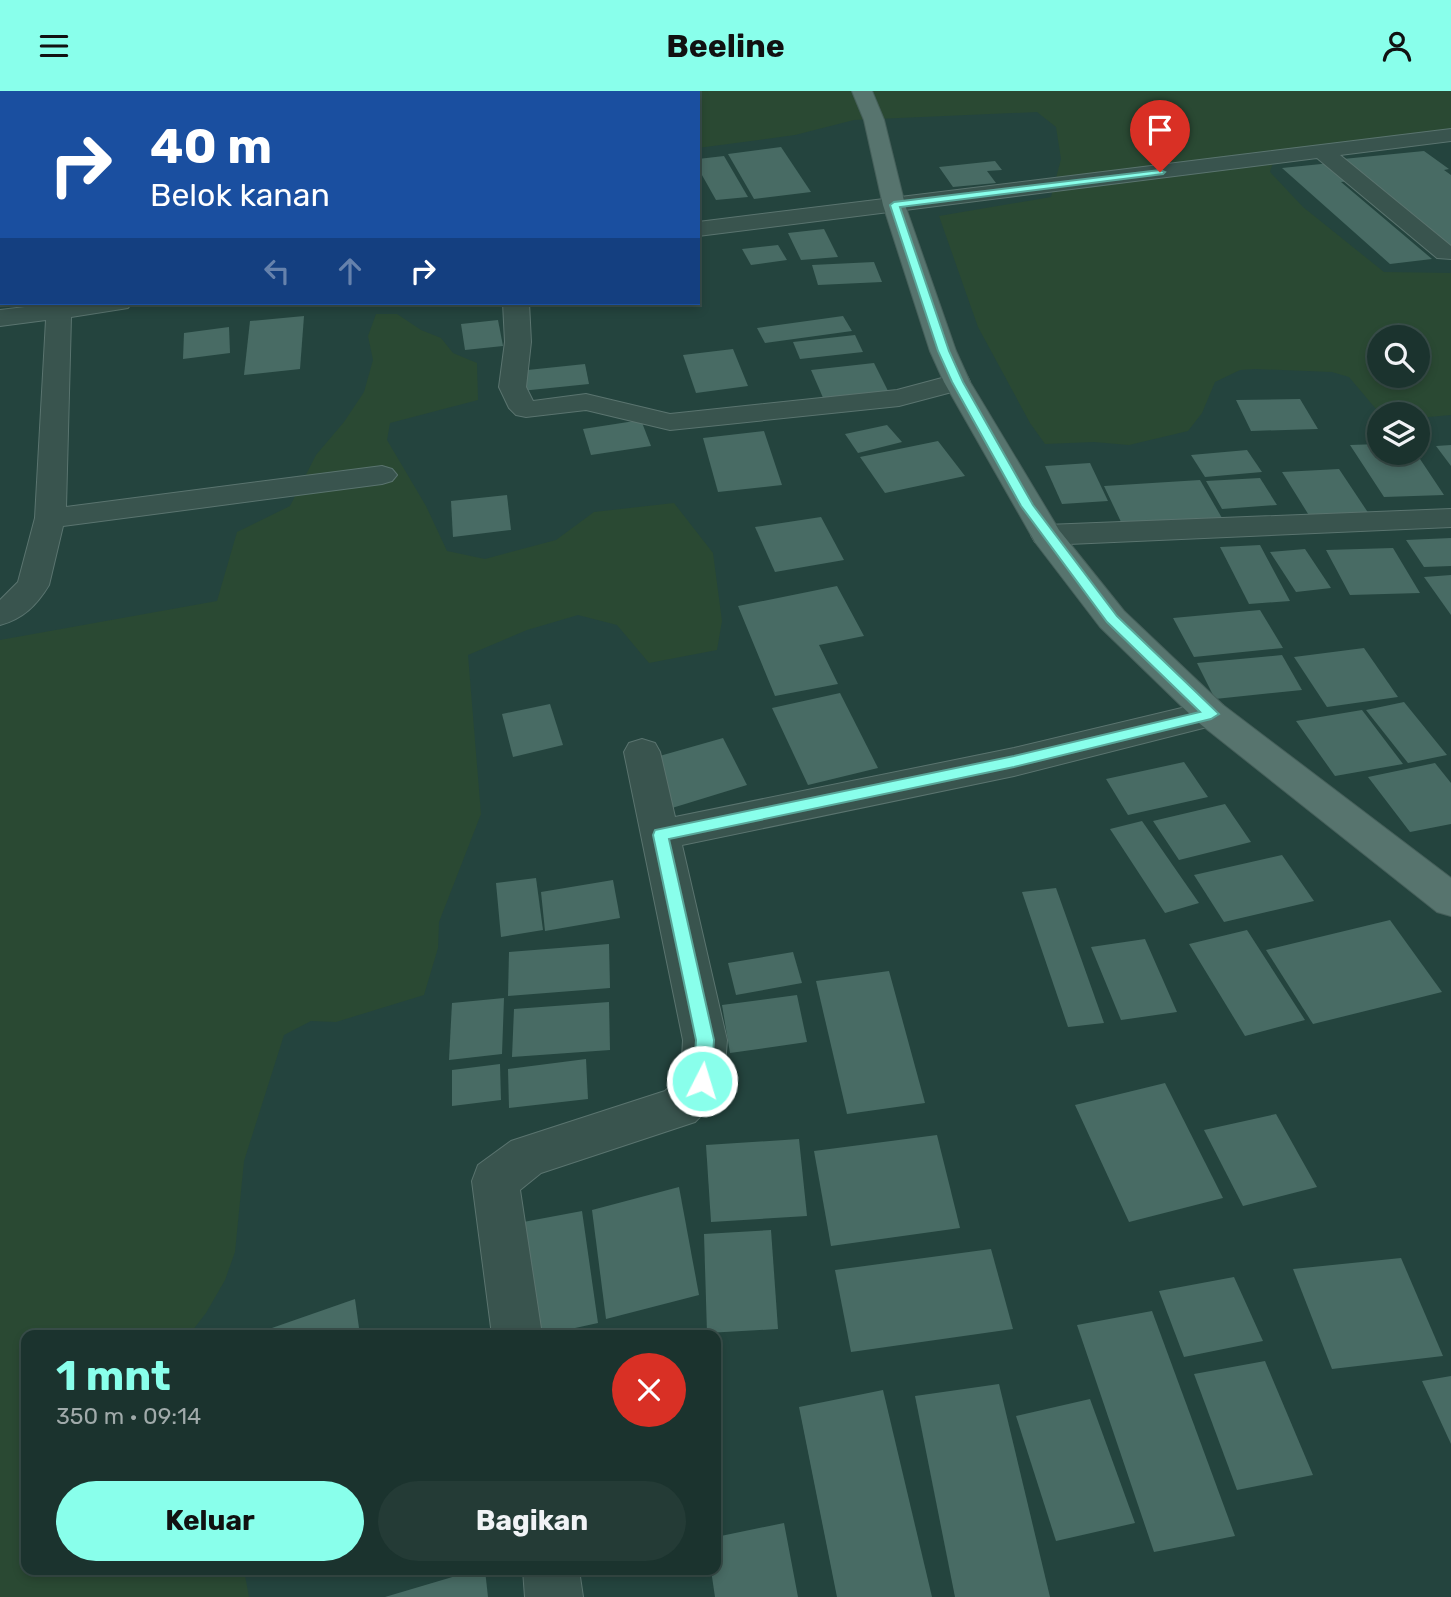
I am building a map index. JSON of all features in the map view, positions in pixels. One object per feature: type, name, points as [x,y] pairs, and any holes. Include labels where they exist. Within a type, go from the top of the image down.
[{"type":"main road","points":[[862,91],[874,120],[894,205],[943,351],[957,382],[1046,535],[1112,619],[1211,714],[1451,900]]},
{"type":"street","points":[[700,229],[1451,135]]},
{"type":"street","points":[[1418,140],[1440,156]]},
{"type":"street","points":[[1323,152],[1445,253]]},
{"type":"street","points":[[0,318],[102,305]]},
{"type":"street","points":[[516,305],[519,351],[512,375],[517,399],[526,409],[584,402],[600,404],[655,421],[670,422],[899,398],[957,382]]},
{"type":"street","points":[[0,614],[16,605],[33,585],[50,518],[59,310]]},
{"type":"street","points":[[50,518],[382,475]]},
{"type":"street","points":[[1046,535],[1451,518]]},
{"type":"street","points":[[660,835],[1014,762],[1211,714]]},
{"type":"street","points":[[516,1330],[495,1181],[527,1156],[678,1107],[695,1094],[702,1081],[705,1040],[642,753]]},
{"type":"street","points":[[552,1575],[554,1597]]},
{"type":"green space","points":[[700,91],[1451,91],[1451,133],[1275,156],[1270,172],[1303,207],[1384,272],[1451,273],[1451,415],[1430,417],[1430,402],[1370,402],[1349,377],[1332,372],[1240,370],[1215,382],[1202,413],[1188,431],[1129,445],[1094,442],[1045,444],[1030,423],[978,327],[939,216],[1051,197],[1061,159],[1056,127],[1037,112],[854,120],[795,135],[700,148]]},
{"type":"green space","points":[[376,314],[397,314],[421,330],[441,338],[453,353],[477,363],[478,400],[390,423],[387,440],[426,506],[447,551],[485,559],[556,540],[594,512],[674,503],[713,553],[722,621],[717,650],[649,663],[617,625],[578,615],[527,630],[468,655],[481,814],[439,922],[438,948],[424,995],[336,1022],[311,1021],[284,1035],[244,1161],[235,1252],[225,1280],[193,1330],[21,1330],[21,1575],[245,1575],[249,1597],[0,1597],[0,640],[217,601],[237,532],[290,506],[316,455],[344,422],[364,392],[373,360],[368,336]]},
{"type":"building","points":[[781,147],[811,192],[754,199],[728,154]]},
{"type":"building","points":[[1424,151],[1449,169],[1444,170],[1451,175],[1451,248],[1343,159]]},
{"type":"building","points":[[724,156],[748,197],[716,200],[700,172],[700,159]]},
{"type":"building","points":[[995,161],[1002,170],[987,171],[996,183],[953,187],[939,167]]},
{"type":"building","points":[[1331,163],[1352,181],[1341,182],[1432,259],[1390,264],[1282,168]]},
{"type":"building","points":[[824,229],[838,257],[801,260],[788,233]]},
{"type":"building","points":[[778,245],[787,260],[751,265],[742,249]]},
{"type":"building","points":[[874,262],[882,282],[818,285],[812,265]]},
{"type":"building","points":[[304,316],[300,369],[244,375],[250,321]]},
{"type":"building","points":[[843,316],[852,331],[765,343],[757,328]]},
{"type":"building","points":[[498,320],[503,346],[465,350],[461,324]]},
{"type":"building","points":[[229,327],[230,353],[183,359],[184,333]]},
{"type":"building","points":[[855,335],[863,352],[800,359],[793,342]]},
{"type":"building","points":[[733,349],[748,386],[696,393],[683,355]]},
{"type":"building","points":[[874,363],[889,393],[824,400],[811,370]]},
{"type":"building","points":[[585,364],[589,384],[521,391],[518,371]]},
{"type":"building","points":[[1300,399],[1318,429],[1251,431],[1236,400]]},
{"type":"building","points":[[641,420],[651,446],[591,455],[583,429]]},
{"type":"building","points":[[887,425],[902,442],[858,453],[845,434]]},
{"type":"building","points":[[764,431],[782,485],[718,492],[703,438]]},
{"type":"building","points":[[938,441],[965,476],[885,493],[860,457]]},
{"type":"building","points":[[1367,444],[1367,465],[1424,465],[1444,495],[1384,497],[1350,445]]},
{"type":"building","points":[[1451,445],[1451,466],[1436,446]]},
{"type":"building","points":[[1247,450],[1262,472],[1205,477],[1191,455]]},
{"type":"building","points":[[1090,463],[1108,501],[1062,504],[1045,466]]},
{"type":"building","points":[[1339,469],[1369,514],[1310,517],[1282,472]]},
{"type":"building","points":[[1260,478],[1277,505],[1222,509],[1206,481]]},
{"type":"building","points":[[1200,480],[1222,518],[1122,524],[1104,486]]},
{"type":"building","points":[[507,495],[511,530],[453,537],[451,501]]},
{"type":"building","points":[[821,517],[844,560],[775,572],[755,527]]},
{"type":"building","points":[[1451,538],[1451,566],[1424,567],[1406,540]]},
{"type":"building","points":[[1260,545],[1290,601],[1249,604],[1220,547]]},
{"type":"building","points":[[1393,548],[1420,593],[1350,595],[1326,550]]},
{"type":"building","points":[[1305,549],[1331,588],[1296,592],[1270,552]]},
{"type":"building","points":[[1451,575],[1451,615],[1424,577]]},
{"type":"building","points":[[837,586],[864,636],[819,645],[838,684],[775,696],[738,606]]},
{"type":"building","points":[[1260,610],[1283,648],[1194,657],[1173,618]]},
{"type":"building","points":[[1364,648],[1398,697],[1327,707],[1294,657]]},
{"type":"building","points":[[1282,655],[1302,690],[1215,699],[1197,663]]},
{"type":"building","points":[[840,693],[878,768],[808,785],[772,708]]},
{"type":"building","points":[[1404,702],[1447,755],[1408,763],[1366,710]]},
{"type":"building","points":[[550,704],[563,745],[513,757],[502,714]]},
{"type":"building","points":[[1362,710],[1403,764],[1335,776],[1296,721]]},
{"type":"building","points":[[723,738],[747,785],[672,808],[649,759]]},
{"type":"building","points":[[1184,762],[1208,797],[1128,815],[1106,779]]},
{"type":"building","points":[[1435,763],[1451,783],[1451,824],[1410,832],[1368,777]]},
{"type":"building","points":[[1225,804],[1251,842],[1179,860],[1153,821]]},
{"type":"building","points":[[1142,821],[1199,903],[1165,913],[1110,829]]},
{"type":"building","points":[[1282,855],[1314,901],[1224,922],[1194,875]]},
{"type":"building","points":[[536,878],[543,930],[501,937],[496,883]]},
{"type":"building","points":[[613,880],[620,918],[545,931],[541,892]]},
{"type":"building","points":[[1056,888],[1104,1023],[1068,1027],[1022,892]]},
{"type":"building","points":[[1390,920],[1442,992],[1313,1024],[1266,950]]},
{"type":"building","points":[[1247,930],[1305,1020],[1245,1036],[1189,944]]},
{"type":"building","points":[[1145,939],[1177,1012],[1121,1020],[1091,947]]},
{"type":"building","points":[[609,944],[610,988],[508,996],[509,952]]},
{"type":"building","points":[[793,952],[802,983],[736,995],[728,963]]},
{"type":"building","points":[[889,971],[925,1103],[847,1114],[816,981]]},
{"type":"building","points":[[797,995],[807,1042],[730,1053],[722,1005]]},
{"type":"building","points":[[504,998],[502,1054],[449,1060],[452,1003]]},
{"type":"building","points":[[609,1002],[610,1050],[512,1057],[514,1009]]},
{"type":"building","points":[[586,1059],[588,1099],[509,1108],[508,1069]]},
{"type":"building","points":[[500,1064],[501,1100],[452,1106],[452,1070]]},
{"type":"building","points":[[1165,1083],[1223,1198],[1129,1222],[1075,1105]]},
{"type":"building","points":[[1276,1114],[1317,1187],[1243,1206],[1204,1130]]},
{"type":"building","points":[[937,1135],[960,1228],[831,1246],[814,1151]]},
{"type":"building","points":[[799,1139],[807,1216],[711,1222],[706,1145]]},
{"type":"building","points":[[679,1187],[699,1295],[606,1319],[592,1210]]},
{"type":"building","points":[[582,1211],[598,1323],[566,1330],[529,1330],[518,1223]]},
{"type":"building","points":[[771,1230],[778,1329],[721,1332],[721,1330],[707,1330],[704,1234]]},
{"type":"building","points":[[991,1249],[1013,1329],[851,1352],[835,1270]]},
{"type":"building","points":[[1401,1258],[1443,1356],[1332,1369],[1293,1269]]},
{"type":"building","points":[[1234,1277],[1263,1341],[1184,1357],[1159,1291]]},
{"type":"building","points":[[355,1299],[359,1330],[266,1330]]},
{"type":"building","points":[[1152,1311],[1235,1536],[1154,1552],[1077,1325]]},
{"type":"building","points":[[1265,1361],[1313,1475],[1237,1490],[1194,1374]]},
{"type":"building","points":[[1451,1376],[1451,1444],[1422,1381]]},
{"type":"building","points":[[999,1384],[1050,1597],[955,1597],[915,1396]]},
{"type":"building","points":[[883,1390],[932,1597],[837,1597],[799,1407]]},
{"type":"building","points":[[1090,1399],[1135,1523],[1056,1541],[1016,1416]]},
{"type":"building","points":[[784,1523],[798,1597],[715,1597],[712,1575],[721,1575],[721,1536]]},
{"type":"building","points":[[459,1575],[486,1575],[488,1597],[385,1597]]},
{"type":"route","points":[[702,1081],[705,1040],[660,835],[1014,762],[1211,714],[1112,619],[1046,535],[1027,506],[957,382],[943,351],[894,205],[1160,172]]}]
